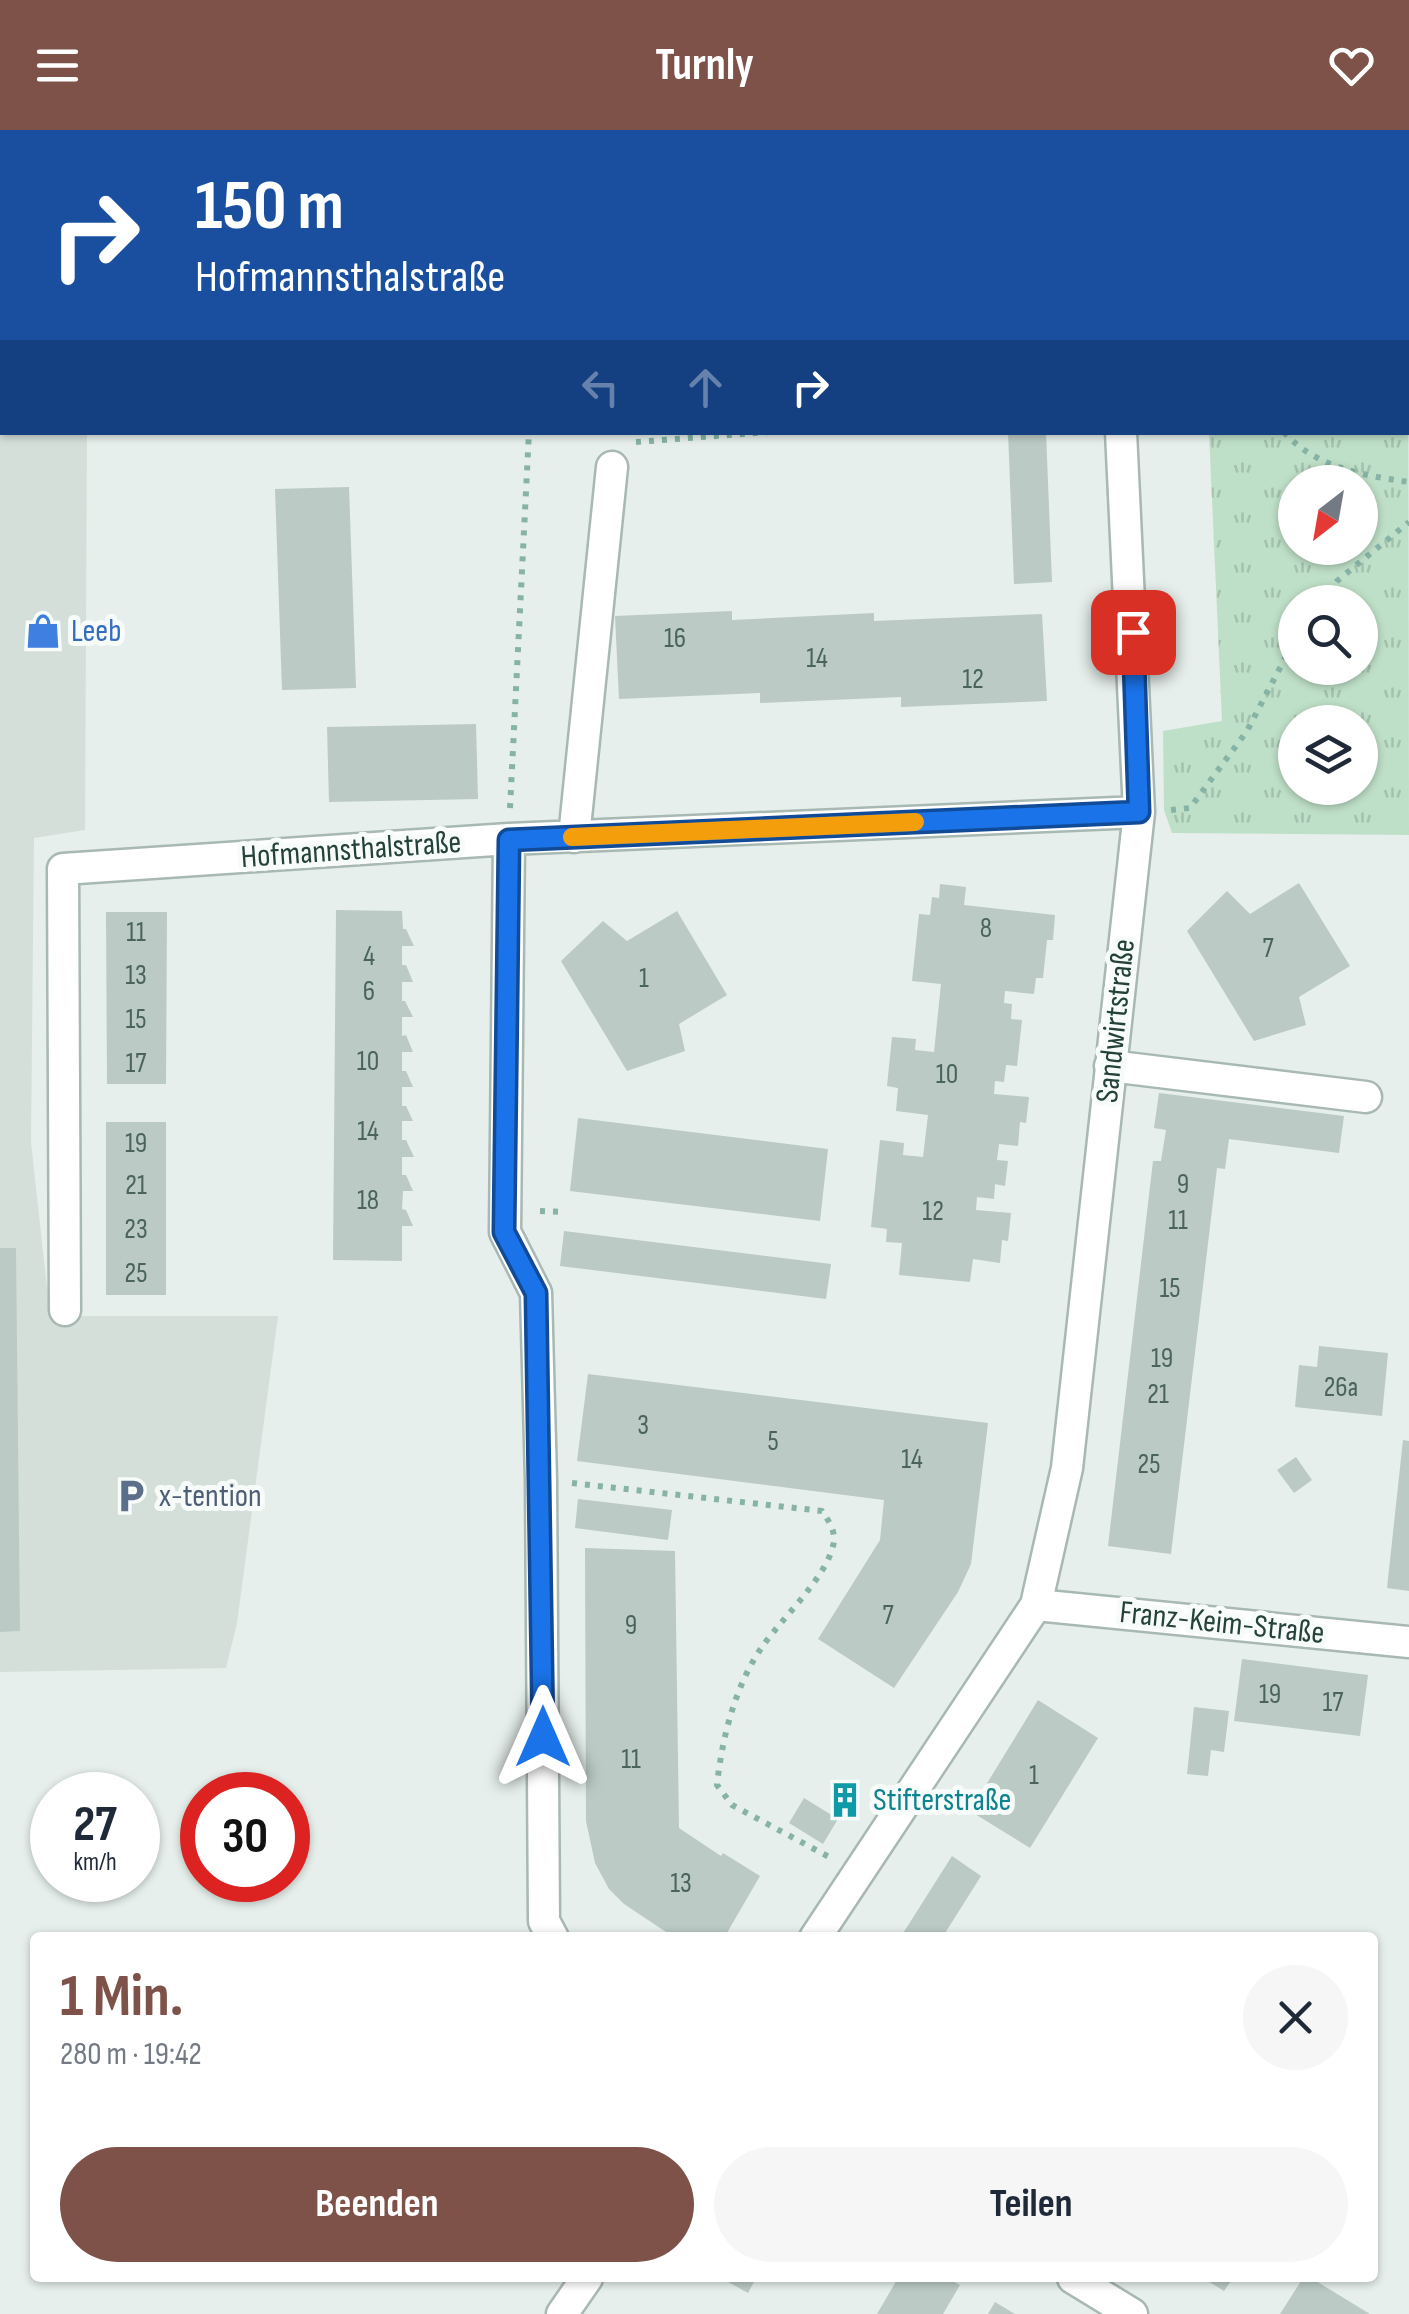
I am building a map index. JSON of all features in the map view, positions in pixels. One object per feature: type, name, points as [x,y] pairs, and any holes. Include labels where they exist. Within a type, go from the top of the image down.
[{"type":"street","name":"Sandwirtstraße","points":[[1036,1605],[1067,1468],[1139,812],[1121,435]]},
{"type":"street","points":[[574,836],[612,467]]},
{"type":"street","name":"Hofmannsthalstraße","points":[[65,1310],[63,869],[574,836],[1139,812]]},
{"type":"street","points":[[509,840],[504,1232],[536,1293],[544,1921],[550,1932]]},
{"type":"street","points":[[1110,1066],[1366,1097]]},
{"type":"street","points":[[819,1932],[1036,1605]]},
{"type":"street","name":"Franz-Keim-Straße","points":[[1036,1605],[1409,1642]]},
{"type":"street","points":[[562,2314],[584,2282]]},
{"type":"street","points":[[1080,2282],[1132,2314]]},
{"type":"path","points":[[509,840],[529,435]]},
{"type":"path","points":[[612,467],[618,442],[724,435]]},
{"type":"path","points":[[1287,435],[1336,467],[1409,482]]},
{"type":"path","points":[[1334,585],[1409,522]]},
{"type":"path","points":[[1139,812],[1190,808],[1246,731],[1278,671]]},
{"type":"path","points":[[541,1480],[822,1511],[832,1525],[834,1544],[825,1564],[760,1650],[742,1686],[722,1742],[717,1784],[732,1805],[858,1873]]},
{"type":"shaded area","points":[[0,435],[87,435],[85,830],[34,838],[31,1142],[50,1316],[278,1316],[237,1623],[226,1668],[0,1672]]},
{"type":"green space","points":[[1209,435],[1408,435],[1409,835],[1172,833],[1164,810],[1163,731],[1222,721]]},
{"type":"building","points":[[1008,435],[1046,435],[1052,582],[1014,584]]},
{"type":"building","points":[[349,487],[356,688],[282,690],[275,489]]},
{"type":"building","points":[[732,611],[732,620],[874,613],[874,621],[1042,614],[1047,701],[901,707],[901,697],[760,703],[760,693],[619,699],[615,616]]},
{"type":"building","points":[[476,724],[478,799],[329,802],[327,727]]},
{"type":"building","points":[[1299,883],[1350,966],[1299,997],[1306,1025],[1254,1041],[1187,931],[1227,891],[1250,914]]},
{"type":"building","points":[[940,884],[966,887],[964,905],[1055,915],[1053,940],[1047,940],[1043,978],[1036,978],[1034,994],[1005,991],[1004,1003],[1012,1004],[1011,1019],[1022,1020],[1017,1066],[1006,1065],[1004,1082],[995,1081],[994,1094],[1029,1097],[1026,1123],[1020,1122],[1018,1146],[999,1144],[997,1160],[1008,1161],[1005,1186],[995,1184],[994,1199],[977,1197],[976,1210],[1011,1213],[1008,1241],[1002,1240],[1000,1263],[973,1259],[970,1282],[899,1275],[902,1243],[886,1242],[887,1229],[871,1227],[880,1140],[904,1143],[903,1155],[923,1157],[928,1115],[896,1111],[898,1088],[887,1086],[892,1037],[916,1039],[915,1050],[934,1052],[941,984],[912,981],[919,914],[930,915],[932,897],[939,898]]},
{"type":"building","points":[[336,910],[402,911],[403,929],[414,946],[402,946],[402,965],[406,965],[413,982],[402,982],[402,1001],[413,1017],[402,1017],[402,1036],[406,1035],[413,1052],[402,1052],[402,1071],[406,1071],[413,1087],[402,1087],[402,1106],[406,1106],[413,1121],[402,1121],[402,1140],[406,1140],[414,1157],[402,1157],[402,1175],[406,1175],[413,1191],[403,1191],[402,1209],[413,1226],[402,1226],[402,1261],[333,1260]]},
{"type":"building","points":[[677,911],[727,995],[679,1024],[685,1051],[627,1071],[561,961],[603,921],[627,941]]},
{"type":"building","points":[[106,912],[167,912],[166,1084],[107,1084]]},
{"type":"building","points":[[1159,1093],[1344,1116],[1339,1153],[1229,1139],[1225,1169],[1217,1168],[1171,1554],[1108,1546],[1153,1161],[1161,1161],[1166,1130],[1154,1128]]},
{"type":"building","points":[[578,1118],[828,1149],[820,1221],[570,1191]]},
{"type":"building","points":[[106,1122],[166,1122],[166,1295],[106,1295]]},
{"type":"building","points":[[564,1231],[831,1264],[826,1299],[560,1266]]},
{"type":"building","points":[[0,1248],[16,1248],[20,1631],[0,1632]]},
{"type":"building","points":[[1319,1346],[1388,1353],[1382,1416],[1295,1407],[1299,1365],[1317,1367]]},
{"type":"building","points":[[588,1374],[988,1423],[971,1564],[958,1592],[894,1688],[818,1639],[880,1540],[884,1500],[577,1461]]},
{"type":"building","points":[[1403,1440],[1409,1441],[1409,1591],[1387,1588]]},
{"type":"building","points":[[1296,1457],[1312,1480],[1294,1493],[1277,1470]]},
{"type":"building","points":[[578,1499],[672,1510],[668,1540],[575,1528]]},
{"type":"building","points":[[585,1548],[675,1551],[679,1828],[760,1876],[727,1932],[666,1932],[609,1889],[595,1863],[586,1821]]},
{"type":"building","points":[[1242,1659],[1368,1675],[1360,1736],[1234,1721]]},
{"type":"building","points":[[1038,1700],[1098,1738],[1030,1848],[970,1811]]},
{"type":"building","points":[[1194,1707],[1229,1711],[1224,1752],[1211,1750],[1208,1776],[1187,1774]]},
{"type":"building","name":"Stifterstraße","points":[[849,1784],[858,1790],[841,1816],[832,1810]]},
{"type":"building","points":[[804,1798],[838,1819],[823,1844],[789,1823]]},
{"type":"building","points":[[952,1856],[981,1876],[946,1932],[904,1932]]},
{"type":"building","points":[[728,2282],[754,2282],[748,2293]]},
{"type":"building","points":[[896,2282],[960,2285],[943,2314],[877,2314]]},
{"type":"building","points":[[1209,2282],[1230,2282],[1224,2291]]},
{"type":"building","points":[[1300,2282],[1318,2282],[1370,2314],[1280,2314]]},
{"type":"building","points":[[995,2302],[1015,2314],[988,2314]]},
{"type":"slow traffic","points":[[572,837],[915,822]]},
{"type":"place","name":"Leeb","points":[[43,631]]},
{"type":"place","name":"x-tention","points":[[131,1496]]},
{"type":"place","name":"Stifterstraße","points":[[845,1800]]},
{"type":"route","points":[[543,1737],[536,1293],[504,1232],[509,840],[1139,812],[1133,632]]}]
